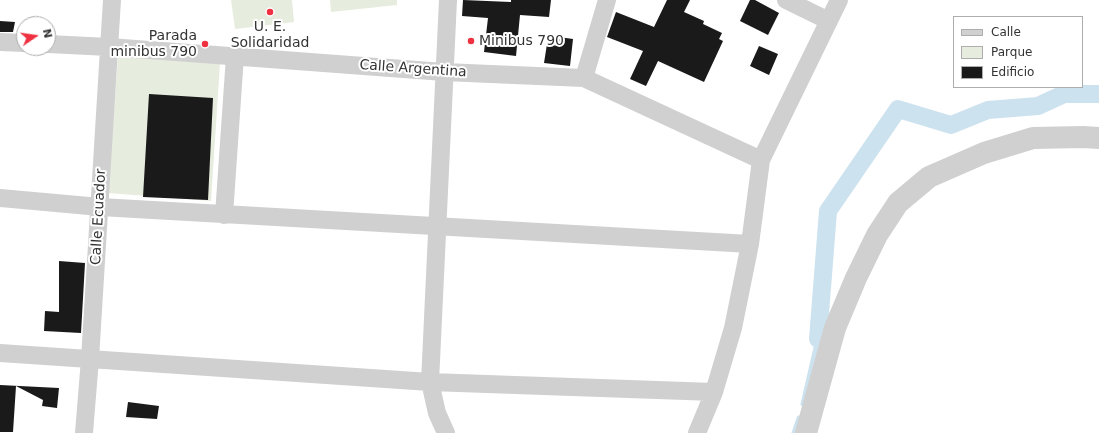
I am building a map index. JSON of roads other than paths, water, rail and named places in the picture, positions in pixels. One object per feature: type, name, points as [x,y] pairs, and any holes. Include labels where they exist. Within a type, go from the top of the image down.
[{"type":"street","name":"Calle Ecuador","points":[[84,433],[100,207],[112,0]]},
{"type":"street","points":[[446,433],[437,413],[430,382],[448,0]]},
{"type":"street","points":[[584,78],[607,0]]},
{"type":"street","points":[[786,0],[829,21]]},
{"type":"street","points":[[697,433],[714,392],[733,328],[750,244],[761,160],[838,0]]},
{"type":"street","points":[[0,42],[16,43]]},
{"type":"street","name":"Calle Argentina","points":[[56,44],[444,72],[584,78],[761,160]]},
{"type":"street","points":[[224,215],[234,56]]},
{"type":"street","points":[[806,433],[834,328],[877,235],[898,203],[929,177],[984,153],[1033,138],[1083,136],[1099,138]]},
{"type":"street","points":[[0,198],[100,207],[224,215],[750,244]]},
{"type":"street","points":[[0,353],[430,382],[714,392]]},
{"type":"waterway","points":[[818,339],[828,211],[898,109],[951,125],[988,110],[1038,106],[1064,94],[1099,94]]},
{"type":"waterway","points":[[803,404],[818,339]]},
{"type":"waterway","points":[[794,433],[799,418]]},
{"type":"place","name":"U. E. Solidaridad","points":[[270,12]]},
{"type":"place","name":"Minibus 790","points":[[471,41]]},
{"type":"place","name":"Parada minibus 790","points":[[205,44]]}]
